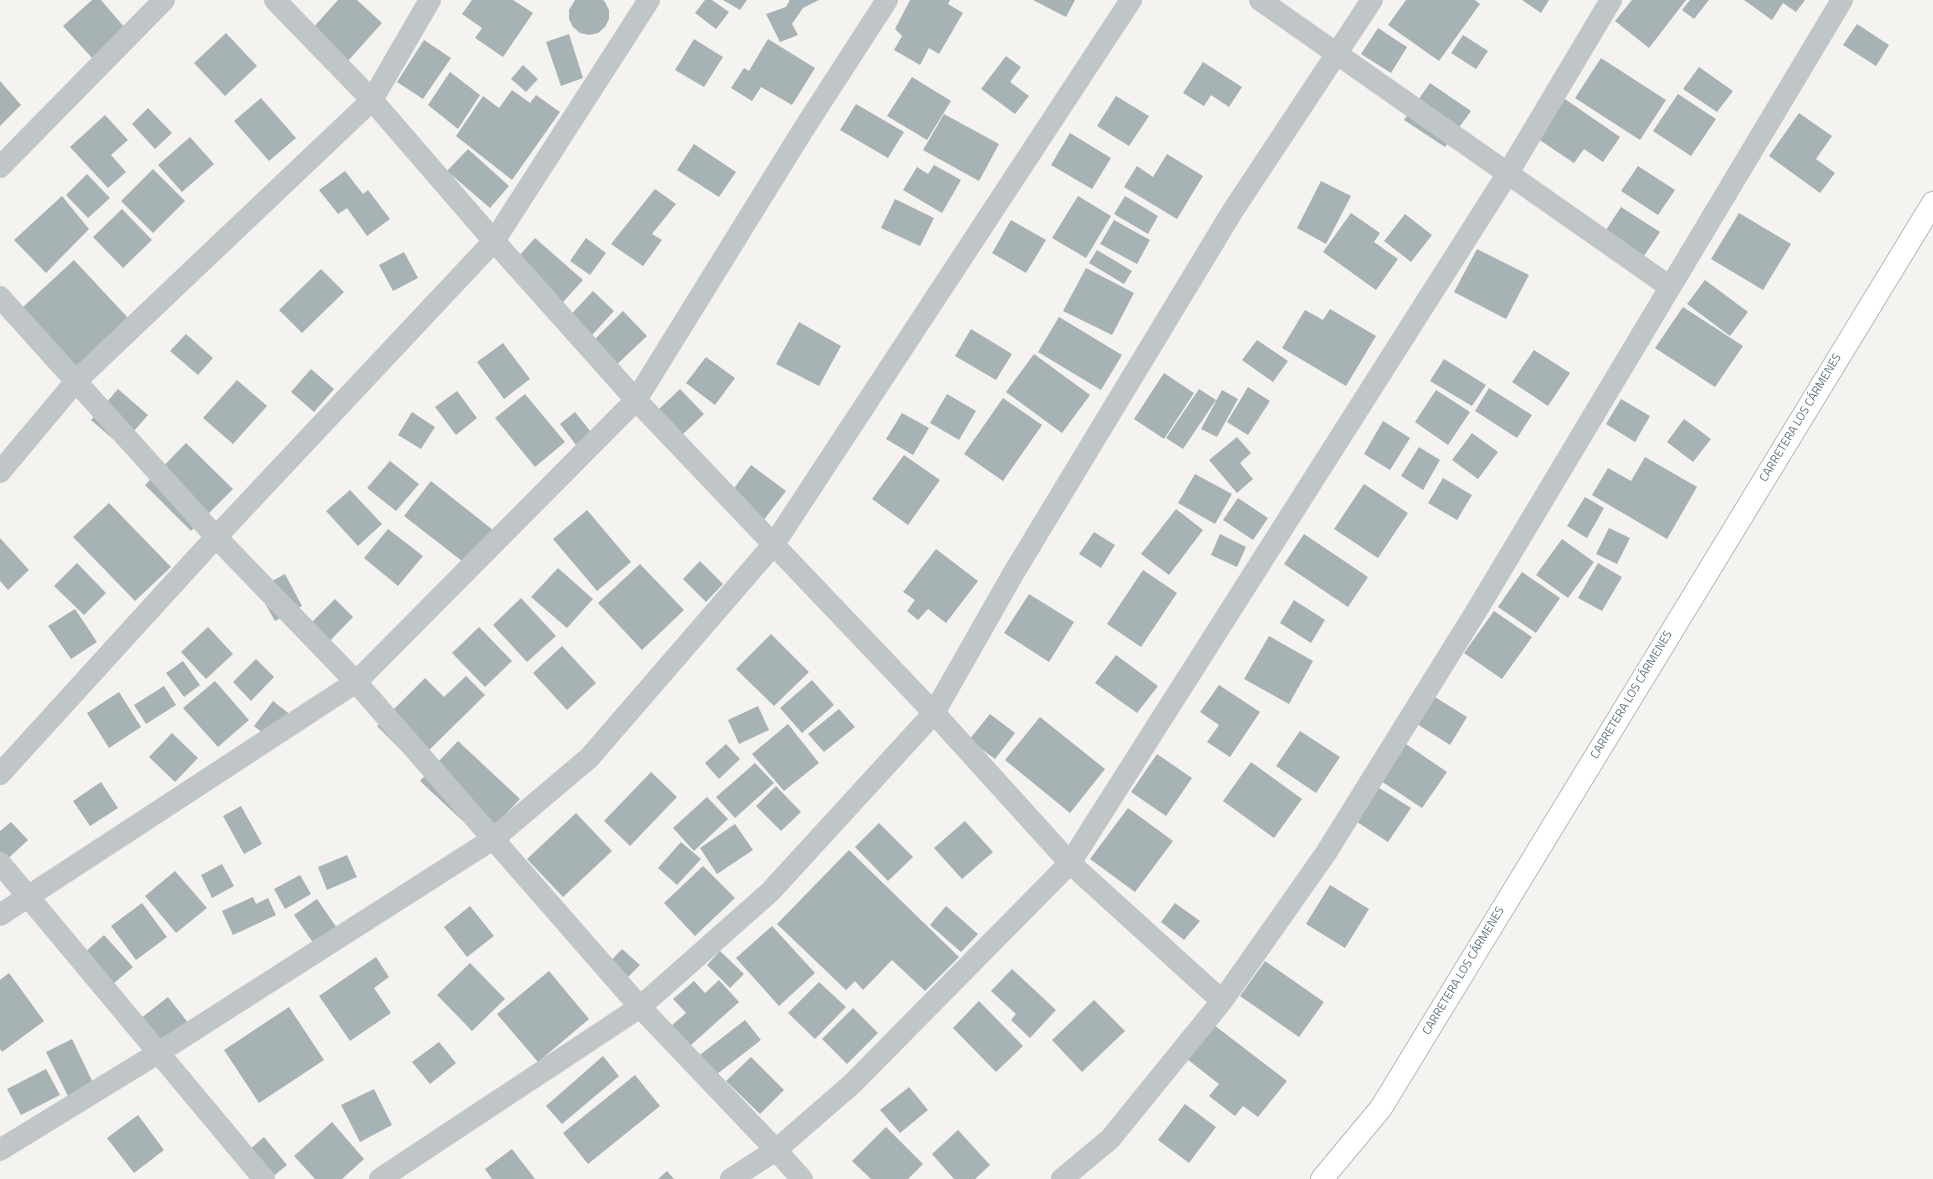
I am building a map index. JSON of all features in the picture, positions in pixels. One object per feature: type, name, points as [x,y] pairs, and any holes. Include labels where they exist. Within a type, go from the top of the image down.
[{"type":"main road","name":"CARRETERA LOS CÁRMENES","points":[[1322,1179],[1381,1108],[1933,203]]},
{"type":"street","points":[[0,167],[164,0]]},
{"type":"street","points":[[275,0],[372,100],[494,241],[636,400],[934,713],[1070,863],[1222,1001]]},
{"type":"street","points":[[0,472],[77,380],[372,100],[430,0]]},
{"type":"street","points":[[0,774],[216,537],[494,241],[649,0]]},
{"type":"street","points":[[0,915],[356,682],[636,400],[803,130],[887,0]]},
{"type":"street","points":[[0,1150],[158,1053],[493,839],[589,758],[774,544],[1131,0]]},
{"type":"street","points":[[1260,0],[1670,287]]},
{"type":"street","points":[[380,1179],[640,1007],[770,892],[934,713],[1013,574],[1232,212],[1372,0]]},
{"type":"street","points":[[731,1179],[776,1150],[852,1084],[1070,863],[1508,173],[1611,0]]},
{"type":"street","points":[[1062,1179],[1110,1139],[1222,1001],[1326,853],[1484,599],[1842,0]]},
{"type":"street","points":[[0,297],[77,380],[216,537],[356,682],[640,1007],[802,1179]]},
{"type":"street","points":[[0,863],[264,1179]]},
{"type":"building","points":[[92,0],[101,0],[125,28],[92,58],[63,26]]},
{"type":"building","points":[[338,0],[357,0],[382,23],[339,71],[303,39]]},
{"type":"building","points":[[472,0],[513,0],[533,13],[503,57],[475,38],[482,28],[462,14]]},
{"type":"building","points":[[575,0],[603,0],[609,10],[609,19],[605,27],[598,33],[589,35],[580,33],[573,27],[569,19],[569,10]]},
{"type":"building","points":[[705,0],[712,0],[729,12],[716,29],[695,13]]},
{"type":"building","points":[[723,0],[747,0],[740,10]]},
{"type":"building","points":[[789,0],[819,0],[803,8],[792,24],[798,35],[780,42],[766,14],[786,7]]},
{"type":"building","points":[[910,0],[950,0],[948,4],[963,13],[939,54],[929,48],[920,65],[894,50],[902,36],[895,29]]},
{"type":"building","points":[[1033,0],[1075,0],[1066,17]]},
{"type":"building","points":[[1406,0],[1475,0],[1480,4],[1439,61],[1388,25]]},
{"type":"building","points":[[1522,0],[1549,0],[1541,13]]},
{"type":"building","points":[[1632,0],[1686,0],[1649,48],[1615,21]]},
{"type":"building","points":[[1690,0],[1709,0],[1694,19],[1682,10]]},
{"type":"building","points":[[1744,0],[1805,0],[1796,12],[1783,3],[1772,20]]},
{"type":"building","points":[[1857,24],[1889,45],[1876,66],[1843,45]]},
{"type":"building","points":[[1378,28],[1407,47],[1391,73],[1361,54]]},
{"type":"building","points":[[226,33],[257,66],[225,96],[194,63]]},
{"type":"building","points":[[569,34],[583,78],[561,86],[546,42]]},
{"type":"building","points":[[1463,35],[1488,51],[1476,69],[1451,53]]},
{"type":"building","points":[[694,39],[723,57],[704,87],[675,70]]},
{"type":"building","points":[[768,39],[815,68],[792,105],[761,87],[752,101],[731,88],[744,68],[749,71]]},
{"type":"building","points":[[424,40],[451,58],[423,99],[397,82]]},
{"type":"building","points":[[1006,56],[1021,67],[1010,82],[1029,96],[1015,114],[981,89]]},
{"type":"building","points":[[1601,58],[1666,100],[1640,140],[1575,98]]},
{"type":"building","points":[[1203,62],[1242,87],[1229,107],[1211,95],[1204,106],[1183,93]]},
{"type":"building","points":[[523,65],[538,79],[526,92],[511,79]]},
{"type":"building","points":[[1699,67],[1733,91],[1717,112],[1683,89]]},
{"type":"building","points":[[450,72],[480,95],[458,129],[428,105]]},
{"type":"building","points":[[912,77],[951,101],[927,140],[887,116]]},
{"type":"building","points":[[0,81],[21,105],[0,126]]},
{"type":"building","points":[[1430,83],[1471,111],[1445,147],[1404,120]]},
{"type":"building","points":[[512,90],[530,103],[536,95],[560,112],[512,180],[456,136],[483,96],[499,108]]},
{"type":"building","points":[[1678,94],[1716,119],[1691,156],[1653,131]]},
{"type":"building","points":[[1116,96],[1149,116],[1129,146],[1097,126]]},
{"type":"building","points":[[261,98],[296,138],[269,161],[234,121]]},
{"type":"building","points":[[1565,99],[1620,137],[1603,162],[1584,149],[1574,163],[1538,139]]},
{"type":"building","points":[[856,104],[904,132],[888,158],[840,130]]},
{"type":"building","points":[[148,108],[172,133],[155,149],[132,124]]},
{"type":"building","points":[[1799,113],[1832,136],[1816,159],[1835,173],[1820,193],[1769,156]]},
{"type":"building","points":[[944,114],[999,144],[979,181],[923,150]]},
{"type":"building","points":[[105,115],[128,140],[111,155],[126,172],[108,188],[70,147]]},
{"type":"building","points":[[1070,133],[1111,158],[1092,189],[1051,165]]},
{"type":"building","points":[[190,137],[214,164],[182,192],[158,165]]},
{"type":"building","points":[[694,144],[736,172],[719,197],[677,170]]},
{"type":"building","points":[[468,149],[509,186],[490,208],[447,171]]},
{"type":"building","points":[[1167,154],[1203,176],[1177,219],[1124,187],[1137,166],[1153,177]]},
{"type":"building","points":[[934,165],[961,180],[942,213],[903,190],[917,167],[928,174]]},
{"type":"building","points":[[1638,166],[1675,190],[1658,215],[1621,191]]},
{"type":"building","points":[[153,169],[185,201],[153,233],[121,201]]},
{"type":"building","points":[[345,171],[363,194],[368,190],[390,219],[367,236],[347,208],[338,214],[319,190]]},
{"type":"building","points":[[87,174],[110,198],[88,218],[66,195]]},
{"type":"building","points":[[1321,181],[1351,196],[1326,244],[1297,228]]},
{"type":"building","points":[[655,189],[676,204],[652,234],[662,240],[643,266],[611,244]]},
{"type":"building","points":[[62,196],[89,229],[46,273],[14,240]]},
{"type":"building","points":[[1078,196],[1111,216],[1086,258],[1052,238]]},
{"type":"building","points":[[1125,196],[1158,216],[1148,234],[1114,214]]},
{"type":"building","points":[[895,199],[934,218],[920,246],[881,228]]},
{"type":"building","points":[[1621,207],[1660,232],[1634,271],[1595,247]]},
{"type":"building","points":[[122,209],[152,240],[123,268],[93,237]]},
{"type":"building","points":[[1351,213],[1380,233],[1374,242],[1398,259],[1376,290],[1323,252]]},
{"type":"building","points":[[1739,213],[1791,244],[1763,290],[1711,259]]},
{"type":"building","points":[[1405,214],[1432,235],[1411,262],[1384,241]]},
{"type":"building","points":[[1011,220],[1046,240],[1026,273],[992,253]]},
{"type":"building","points":[[1114,220],[1150,240],[1137,264],[1100,244]]},
{"type":"building","points":[[535,238],[583,280],[554,312],[507,269]]},
{"type":"building","points":[[586,238],[606,253],[590,275],[570,261]]},
{"type":"building","points":[[1477,249],[1529,275],[1506,319],[1454,292]]},
{"type":"building","points":[[1097,250],[1132,271],[1124,284],[1089,263]]},
{"type":"building","points":[[404,252],[418,278],[393,291],[379,265]]},
{"type":"building","points":[[74,260],[129,319],[64,378],[10,319]]},
{"type":"building","points":[[1086,268],[1134,293],[1112,335],[1063,311]]},
{"type":"building","points":[[321,269],[344,292],[302,333],[279,310]]},
{"type":"building","points":[[1705,280],[1748,312],[1730,336],[1687,304]]},
{"type":"building","points":[[593,291],[614,311],[582,346],[560,326]]},
{"type":"building","points":[[1683,307],[1743,346],[1715,387],[1655,348]]},
{"type":"building","points":[[1330,309],[1376,336],[1346,386],[1282,348],[1305,310],[1323,320]]},
{"type":"building","points":[[623,311],[647,336],[610,371],[587,347]]},
{"type":"building","points":[[1059,317],[1122,355],[1101,390],[1038,352]]},
{"type":"building","points":[[799,322],[841,346],[819,386],[776,364]]},
{"type":"building","points":[[971,329],[1012,354],[996,380],[955,356]]},
{"type":"building","points":[[186,334],[213,358],[198,375],[170,351]]},
{"type":"building","points":[[1257,340],[1288,361],[1273,382],[1242,360]]},
{"type":"building","points":[[503,343],[530,379],[504,399],[477,362]]},
{"type":"building","points":[[1534,350],[1570,373],[1548,406],[1512,382]]},
{"type":"building","points":[[1034,354],[1090,395],[1062,433],[1006,392]]},
{"type":"building","points":[[706,357],[735,378],[715,405],[686,383]]},
{"type":"building","points":[[1444,359],[1486,385],[1472,406],[1430,381]]},
{"type":"building","points":[[311,369],[334,389],[314,412],[291,392]]},
{"type":"building","points":[[1164,373],[1194,393],[1164,439],[1134,419]]},
{"type":"building","points":[[237,380],[267,406],[233,444],[203,418]]},
{"type":"building","points":[[1248,387],[1270,401],[1248,435],[1227,422]]},
{"type":"building","points":[[1489,388],[1532,415],[1517,438],[1475,411]]},
{"type":"building","points":[[118,389],[148,415],[121,446],[91,420]]},
{"type":"building","points":[[680,389],[704,414],[683,434],[659,409]]},
{"type":"building","points":[[1199,389],[1216,400],[1183,449],[1166,438]]},
{"type":"building","points":[[1222,390],[1238,399],[1217,437],[1201,429]]},
{"type":"building","points":[[1436,390],[1470,412],[1448,445],[1415,422]]},
{"type":"building","points":[[457,391],[477,418],[456,435],[435,407]]},
{"type":"building","points":[[525,394],[565,442],[535,467],[495,418]]},
{"type":"building","points":[[947,394],[976,411],[959,440],[930,423]]},
{"type":"building","points":[[1003,398],[1042,425],[1003,481],[964,454]]},
{"type":"building","points":[[1621,399],[1650,416],[1635,442],[1606,424]]},
{"type":"building","points":[[412,412],[435,427],[421,449],[398,435]]},
{"type":"building","points":[[575,412],[591,432],[576,445],[560,424]]},
{"type":"building","points":[[902,413],[929,428],[913,455],[886,439]]},
{"type":"building","points":[[1684,419],[1711,439],[1693,462],[1667,442]]},
{"type":"building","points":[[1383,421],[1410,438],[1390,470],[1364,454]]},
{"type":"building","points":[[1472,433],[1498,452],[1478,479],[1452,460]]},
{"type":"building","points":[[1237,437],[1251,453],[1240,463],[1253,479],[1237,493],[1209,460]]},
{"type":"building","points":[[186,443],[233,489],[191,531],[145,485]]},
{"type":"building","points":[[1419,447],[1440,460],[1423,490],[1401,476]]},
{"type":"building","points":[[904,455],[940,480],[908,525],[872,499]]},
{"type":"building","points":[[1645,457],[1697,487],[1667,539],[1592,495],[1608,468],[1631,481]]},
{"type":"building","points":[[390,461],[419,484],[396,511],[367,488]]},
{"type":"building","points":[[751,465],[786,491],[756,530],[722,505]]},
{"type":"building","points":[[1195,474],[1232,494],[1215,524],[1178,503]]},
{"type":"building","points":[[1443,478],[1472,495],[1457,520],[1428,503]]},
{"type":"building","points":[[431,481],[498,534],[471,568],[404,516]]},
{"type":"building","points":[[1364,484],[1408,513],[1378,558],[1334,529]]},
{"type":"building","points":[[350,490],[382,524],[358,546],[326,511]]},
{"type":"building","points":[[1585,497],[1604,508],[1587,538],[1567,526]]},
{"type":"building","points":[[1238,498],[1268,518],[1253,540],[1223,520]]},
{"type":"building","points":[[109,503],[171,567],[135,601],[73,537]]},
{"type":"building","points":[[1176,509],[1203,530],[1169,575],[1141,554]]},
{"type":"building","points":[[587,510],[631,562],[597,591],[553,539]]},
{"type":"building","points":[[1609,528],[1630,538],[1617,564],[1596,554]]},
{"type":"building","points":[[388,529],[423,556],[398,586],[364,558]]},
{"type":"building","points":[[1094,532],[1115,545],[1101,568],[1079,554]]},
{"type":"building","points":[[1220,534],[1246,547],[1237,567],[1211,555]]},
{"type":"building","points":[[1304,534],[1368,577],[1348,607],[1284,564]]},
{"type":"building","points":[[0,538],[29,570],[8,590],[0,581]]},
{"type":"building","points":[[1562,539],[1594,562],[1568,598],[1536,575]]},
{"type":"building","points":[[936,549],[978,581],[946,623],[928,609],[918,620],[907,611],[915,600],[903,592]]},
{"type":"building","points":[[700,561],[723,584],[706,602],[683,579]]},
{"type":"building","points":[[77,563],[106,593],[84,615],[54,586]]},
{"type":"building","points":[[1598,563],[1622,577],[1602,611],[1578,598]]},
{"type":"building","points":[[640,564],[684,610],[642,650],[598,603]]},
{"type":"building","points":[[558,568],[593,599],[567,628],[531,597]]},
{"type":"building","points":[[1143,570],[1177,593],[1141,647],[1107,624]]},
{"type":"building","points":[[1522,572],[1560,598],[1536,633],[1498,607]]},
{"type":"building","points":[[285,574],[302,606],[275,621],[257,589]]},
{"type":"building","points":[[1029,594],[1074,622],[1049,662],[1004,633]]},
{"type":"building","points":[[521,598],[556,636],[527,662],[493,625]]},
{"type":"building","points":[[335,599],[353,617],[321,650],[302,632]]},
{"type":"building","points":[[1294,600],[1325,620],[1311,643],[1280,623]]},
{"type":"building","points":[[75,609],[97,642],[71,659],[48,626]]},
{"type":"building","points":[[1494,611],[1532,637],[1502,679],[1464,653]]},
{"type":"building","points":[[208,627],[233,654],[206,679],[181,652]]},
{"type":"building","points":[[479,627],[512,661],[485,687],[452,653]]},
{"type":"building","points":[[771,634],[809,672],[774,706],[736,669]]},
{"type":"building","points":[[1269,636],[1313,661],[1289,704],[1244,679]]},
{"type":"building","points":[[562,646],[596,683],[567,710],[533,673]]},
{"type":"building","points":[[1116,655],[1158,686],[1137,713],[1095,683]]},
{"type":"building","points":[[256,659],[274,677],[251,701],[233,682]]},
{"type":"building","points":[[183,661],[200,685],[184,697],[166,673]]},
{"type":"building","points":[[466,676],[485,695],[415,764],[377,726],[425,678],[444,697]]},
{"type":"building","points":[[812,680],[834,705],[802,733],[780,708]]},
{"type":"building","points":[[215,681],[249,720],[218,747],[183,708]]},
{"type":"building","points":[[1219,685],[1260,712],[1230,757],[1207,742],[1219,725],[1200,712]]},
{"type":"building","points":[[164,686],[176,705],[146,724],[134,705]]},
{"type":"building","points":[[119,692],[141,727],[109,748],[87,713]]},
{"type":"building","points":[[1435,697],[1467,717],[1450,745],[1417,724]]},
{"type":"building","points":[[273,701],[297,720],[277,744],[254,726]]},
{"type":"building","points":[[758,706],[769,730],[739,744],[728,720]]},
{"type":"building","points":[[839,709],[855,727],[824,752],[808,734]]},
{"type":"building","points":[[990,714],[1015,733],[995,759],[969,740]]},
{"type":"building","points":[[1040,717],[1105,769],[1070,813],[1005,760]]},
{"type":"building","points":[[788,724],[819,763],[784,791],[752,754]]},
{"type":"building","points":[[1300,731],[1340,757],[1316,793],[1276,766]]},
{"type":"building","points":[[172,733],[198,758],[175,782],[149,757]]},
{"type":"building","points":[[458,741],[520,799],[482,839],[420,781]]},
{"type":"building","points":[[1403,742],[1447,772],[1422,808],[1378,779]]},
{"type":"building","points":[[726,744],[740,759],[719,779],[705,763]]},
{"type":"building","points":[[1157,754],[1192,778],[1166,816],[1131,792]]},
{"type":"building","points":[[1251,762],[1302,799],[1274,838],[1223,801]]},
{"type":"building","points":[[755,763],[774,783],[735,818],[716,797]]},
{"type":"building","points":[[651,772],[677,797],[630,846],[604,821]]},
{"type":"building","points":[[101,782],[118,808],[90,826],[73,801]]},
{"type":"building","points":[[1373,784],[1411,808],[1388,842],[1351,818]]},
{"type":"building","points":[[776,786],[801,812],[781,831],[756,806]]},
{"type":"building","points":[[707,797],[728,819],[694,851],[673,828]]},
{"type":"building","points":[[241,806],[262,844],[244,854],[223,816]]},
{"type":"building","points":[[1128,808],[1173,841],[1135,892],[1090,859]]},
{"type":"building","points":[[576,813],[612,851],[563,897],[527,859]]},
{"type":"building","points":[[965,821],[993,852],[962,879],[934,848]]},
{"type":"building","points":[[11,822],[28,840],[0,866],[0,831]]},
{"type":"building","points":[[879,823],[913,857],[888,881],[855,847]]},
{"type":"building","points":[[735,824],[753,850],[717,874],[700,848]]},
{"type":"building","points":[[681,842],[701,859],[677,885],[658,868]]},
{"type":"building","points":[[849,850],[959,957],[925,991],[892,960],[863,990],[855,981],[846,990],[777,924]]},
{"type":"building","points":[[347,855],[357,877],[327,890],[318,867]]},
{"type":"building","points":[[222,864],[234,886],[212,898],[201,875]]},
{"type":"building","points":[[703,866],[735,898],[695,936],[664,903]]},
{"type":"building","points":[[175,871],[207,908],[176,933],[145,896]]},
{"type":"building","points":[[300,875],[311,894],[285,909],[274,889]]},
{"type":"building","points":[[1330,885],[1369,909],[1345,948],[1306,924]]},
{"type":"building","points":[[253,897],[256,904],[268,898],[276,915],[233,935],[222,911]]},
{"type":"building","points":[[317,899],[339,931],[316,947],[294,915]]},
{"type":"building","points":[[142,903],[167,937],[136,960],[111,926]]},
{"type":"building","points":[[1175,903],[1200,921],[1184,940],[1161,922]]},
{"type":"building","points":[[470,906],[494,936],[467,957],[444,927]]},
{"type":"building","points":[[946,906],[978,934],[961,952],[930,925]]},
{"type":"building","points":[[772,926],[815,973],[779,1006],[736,958]]},
{"type":"building","points":[[104,935],[133,967],[101,994],[73,963]]},
{"type":"building","points":[[622,949],[640,965],[619,986],[602,970]]},
{"type":"building","points":[[720,951],[744,974],[730,988],[707,965]]},
{"type":"building","points":[[376,957],[389,977],[374,988],[391,1013],[350,1041],[319,996]]},
{"type":"building","points":[[1265,961],[1324,1002],[1299,1037],[1240,996]]},
{"type":"building","points":[[470,963],[505,999],[472,1031],[437,995]]},
{"type":"building","points":[[1012,969],[1056,1010],[1030,1038],[1011,1020],[1016,1014],[991,991]]},
{"type":"building","points":[[549,971],[589,1019],[538,1062],[497,1014]]},
{"type":"building","points":[[9,973],[44,1021],[2,1052],[0,1049],[0,980]]},
{"type":"building","points":[[719,980],[739,1002],[682,1053],[664,1032],[686,1013],[673,999],[694,981],[705,993]]},
{"type":"building","points":[[819,982],[846,1007],[815,1039],[788,1013]]},
{"type":"building","points":[[168,997],[189,1024],[152,1054],[131,1026]]},
{"type":"building","points":[[1094,1000],[1125,1031],[1082,1072],[1052,1040]]},
{"type":"building","points":[[979,1001],[1023,1046],[996,1072],[953,1028]]},
{"type":"building","points":[[289,1007],[324,1060],[259,1103],[224,1050]]},
{"type":"building","points":[[853,1008],[878,1033],[847,1064],[822,1039]]},
{"type":"building","points":[[745,1020],[761,1040],[708,1081],[692,1061]]},
{"type":"building","points":[[1214,1025],[1287,1081],[1258,1117],[1243,1106],[1235,1116],[1209,1096],[1219,1084],[1187,1059]]},
{"type":"building","points":[[72,1039],[97,1091],[72,1104],[46,1052]]},
{"type":"building","points":[[439,1042],[456,1063],[430,1084],[412,1062]]},
{"type":"building","points":[[603,1056],[619,1076],[562,1124],[546,1106]]},
{"type":"building","points":[[751,1057],[784,1090],[760,1114],[726,1081]]},
{"type":"building","points":[[46,1069],[60,1095],[21,1115],[7,1089]]},
{"type":"building","points":[[635,1075],[660,1106],[588,1164],[563,1133]]},
{"type":"building","points":[[909,1087],[928,1110],[900,1133],[880,1110]]},
{"type":"building","points":[[374,1089],[392,1125],[360,1142],[341,1105]]},
{"type":"building","points":[[1185,1104],[1216,1127],[1189,1163],[1158,1140]]},
{"type":"building","points":[[138,1115],[164,1150],[134,1173],[107,1138]]},
{"type":"building","points":[[332,1122],[364,1159],[342,1179],[315,1179],[294,1156]]},
{"type":"building","points":[[886,1127],[923,1164],[908,1179],[871,1179],[852,1161]]},
{"type":"building","points":[[958,1130],[990,1165],[975,1179],[954,1179],[932,1154]]},
{"type":"building","points":[[264,1137],[287,1165],[270,1179],[242,1156]]},
{"type":"building","points":[[512,1149],[535,1179],[492,1179],[485,1169]]},
{"type":"building","points":[[667,1171],[674,1179],[658,1179]]}]
